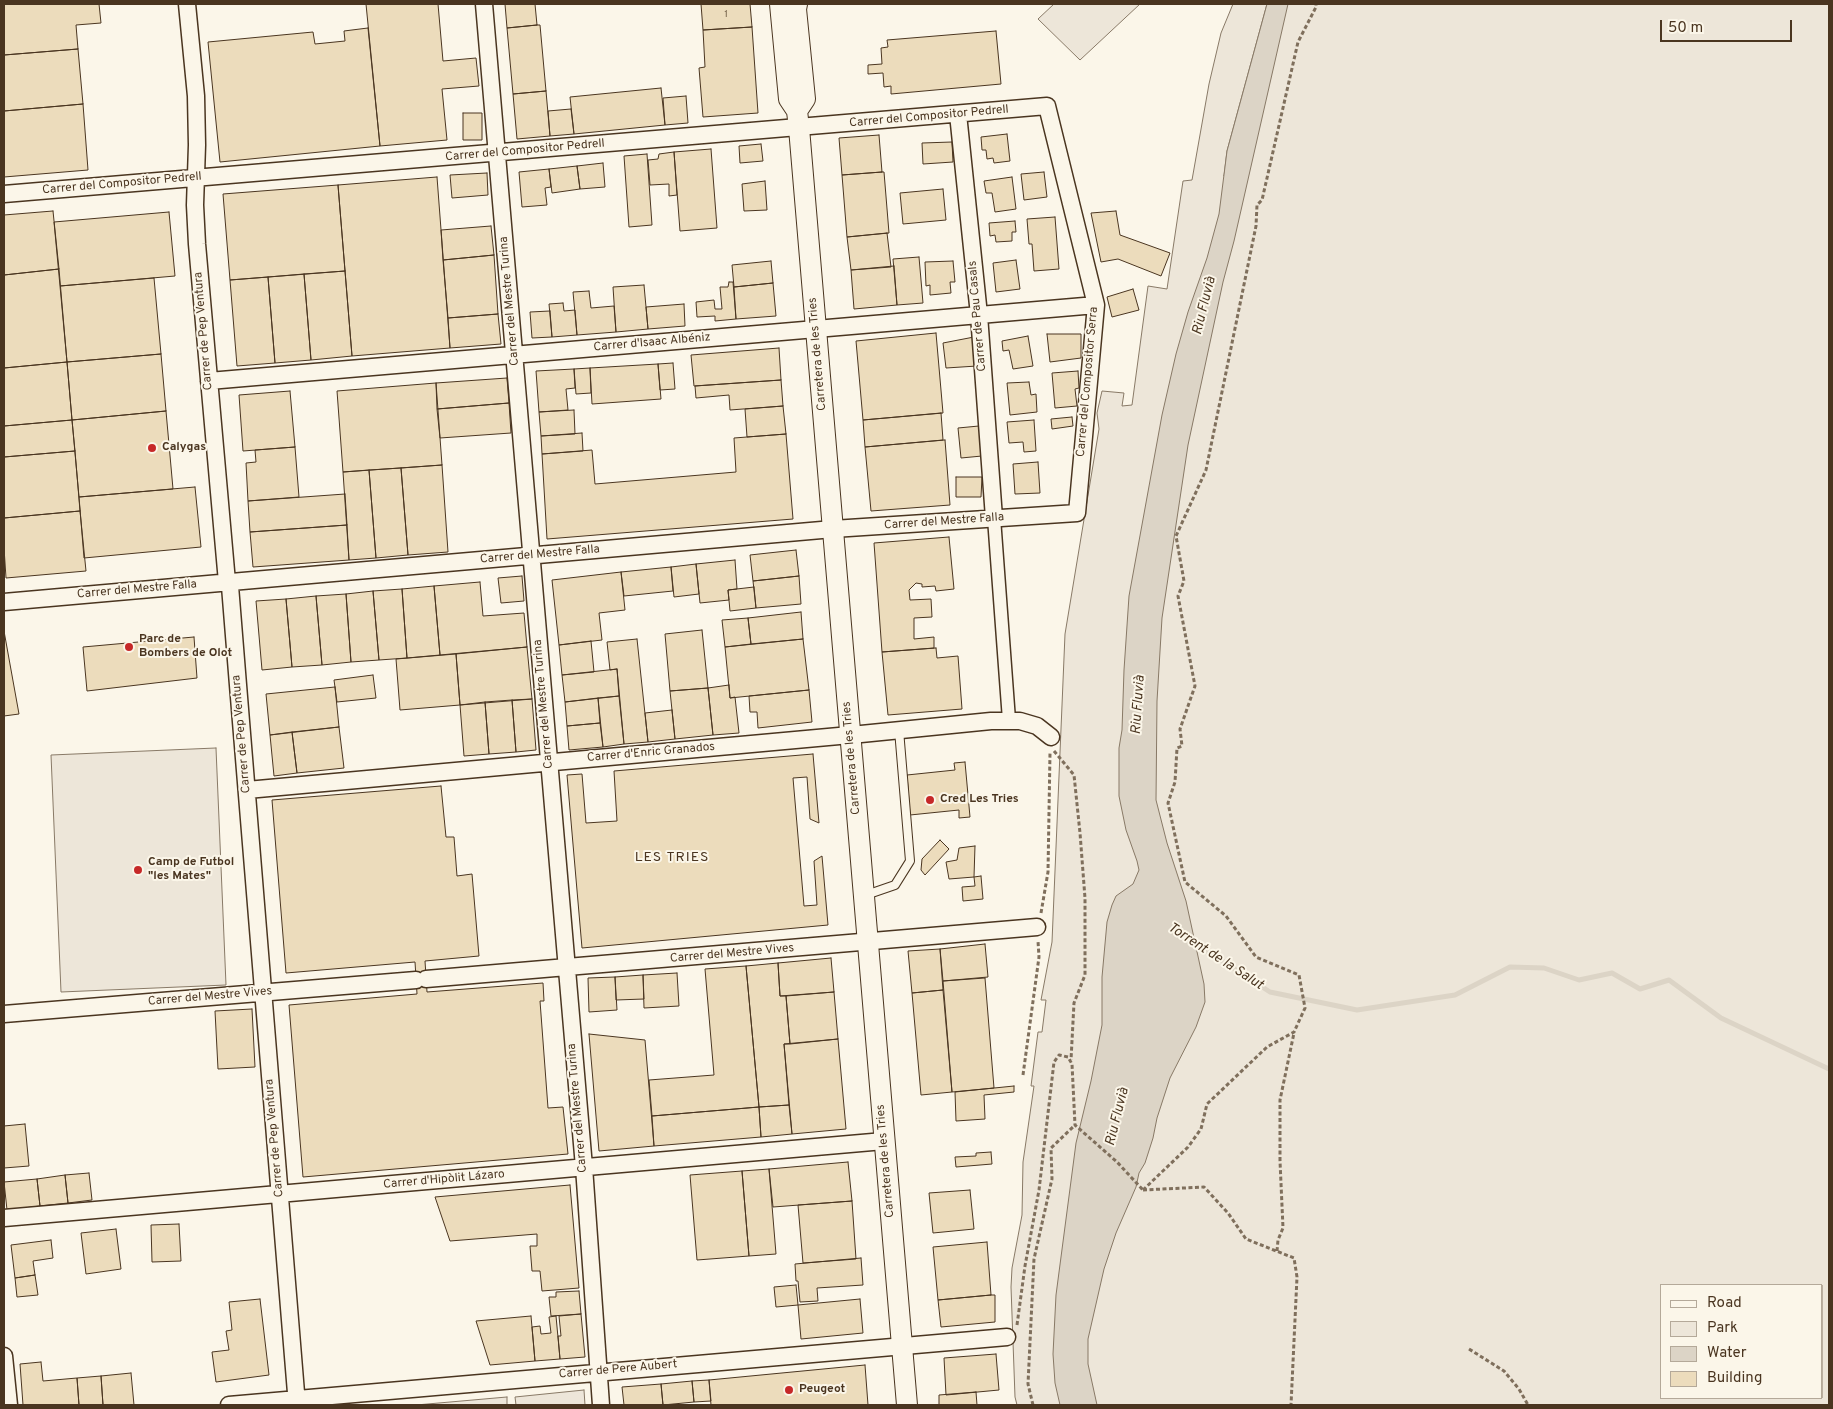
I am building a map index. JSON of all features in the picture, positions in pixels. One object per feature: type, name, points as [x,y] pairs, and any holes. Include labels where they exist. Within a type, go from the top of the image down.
[{"type":"street","name":"Carrer de Pep Ventura","points":[[187,4],[196,96],[195,205],[197,244],[227,582],[230,586],[297,1402]]},
{"type":"street","name":"Carrer del Mestre Turina","points":[[484,4],[584,1168],[601,1405]]},
{"type":"street","name":"Carretera de les Tries","points":[[780,4],[789,99],[798,119],[907,1405]]},
{"type":"street","name":"Carretera de les Tries","points":[[798,4],[796,9],[805,99],[798,119]]},
{"type":"street","name":"Carrer del Compositor Pedrell","points":[[4,194],[497,153],[798,119],[958,114],[1047,106]]},
{"type":"street","name":"Carrer del Compositor Serra","points":[[1047,106],[1096,305],[1077,513]]},
{"type":"street","name":"Carrer de Pau Casals","points":[[958,114],[979,315],[994,518]]},
{"type":"street","name":"Carrer d'Isaac Albéniz","points":[[209,381],[1096,305]]},
{"type":"street","name":"Carrer del Mestre Falla","points":[[4,602],[833,529],[1077,513]]},
{"type":"street","points":[[994,518],[1009,720]]},
{"type":"street","name":"Carrer d'Enric Granados","points":[[247,790],[850,735],[991,720],[1020,720],[1037,726],[1051,742]]},
{"type":"street","name":"Carrer del Mestre Vives","points":[[4,1014],[868,943],[1037,927]]},
{"type":"street","name":"Carrer d'Hipòlit Lázaro","points":[[4,1218],[884,1141]]},
{"type":"street","name":"Carrer de Pere Aubert","points":[[229,1405],[297,1402],[598,1372],[1007,1337]]},
{"type":"street","points":[[4,1356],[9,1405]]},
{"type":"lane","points":[[864,896],[895,885],[910,861],[899,730]]},
{"type":"path","points":[[1277,1252],[1278,1240],[1283,1228],[1280,1100],[1294,1032],[1305,1008],[1299,975],[1256,957],[1226,916],[1185,882],[1168,803],[1175,782],[1176,748],[1182,746],[1180,729],[1196,686],[1178,596],[1184,581],[1176,536],[1206,470],[1256,226],[1257,205],[1262,200],[1298,42],[1316,4]]},
{"type":"path","points":[[1023,1075],[1039,957],[1037,927],[1044,901],[1048,872],[1051,742]]},
{"type":"path","points":[[1051,742],[1074,775],[1085,898],[1085,975],[1074,1003],[1070,1061]]},
{"type":"path","points":[[1142,1190],[1188,1147],[1201,1129],[1207,1104],[1267,1047],[1294,1032]]},
{"type":"path","points":[[1007,1337],[1017,1326],[1025,1266],[1039,1190],[1054,1062],[1059,1056],[1068,1057],[1072,1064],[1075,1125],[1118,1162],[1142,1190]]},
{"type":"path","points":[[1034,1405],[1028,1384],[1034,1259],[1052,1179],[1051,1148],[1075,1125]]},
{"type":"path","points":[[1142,1190],[1204,1188],[1228,1212],[1246,1239],[1294,1258],[1296,1277],[1291,1405]]},
{"type":"path","points":[[1470,1349],[1504,1371],[1519,1389],[1528,1405]]},
{"type":"green space","points":[[1054,4],[1140,4],[1080,60],[1038,19]]},
{"type":"green space","points":[[1233,4],[1267,4],[1227,151],[1224,176],[1280,4],[1829,4],[1829,1405],[1017,1405],[1015,1397],[1012,1268],[1022,1215],[1023,1162],[1034,1086],[1031,1086],[1038,1032],[1042,1032],[1046,1000],[1041,1000],[1052,942],[1065,634],[1099,429],[1097,413],[1102,391],[1124,393],[1122,406],[1132,405],[1148,286],[1167,289],[1183,181],[1192,180],[1209,84],[1221,33]]},
{"type":"green space","name":"Camp de Futbol \"les Mates\"","points":[[216,748],[226,985],[61,992],[51,755]]},
{"type":"green space","points":[[584,1390],[585,1405],[516,1405],[515,1397]]},
{"type":"green space","points":[[507,1397],[507,1405],[416,1405]]},
{"type":"water","name":"Riu Fluvià","points":[[1267,4],[1288,4],[1223,282],[1188,445],[1162,618],[1157,701],[1156,800],[1167,843],[1186,901],[1204,984],[1205,1002],[1196,1027],[1170,1078],[1145,1163],[1139,1173],[1136,1187],[1116,1233],[1104,1269],[1088,1339],[1088,1364],[1097,1405],[1060,1405],[1055,1383],[1053,1354],[1056,1295],[1076,1143],[1102,1025],[1102,977],[1107,922],[1116,896],[1133,884],[1139,870],[1126,830],[1119,796],[1119,748],[1122,730],[1129,596],[1162,415],[1176,354],[1219,214],[1227,151]]},
{"type":"building","points":[[4,4],[99,4],[101,23],[76,25],[78,49],[4,55]]},
{"type":"building","points":[[366,4],[438,4],[443,61],[476,58],[479,86],[442,89],[447,140],[380,146]]},
{"type":"building","points":[[505,4],[535,4],[537,25],[507,28]]},
{"type":"building","points":[[701,4],[750,4],[752,27],[703,30]]},
{"type":"building","points":[[540,25],[546,91],[513,94],[507,28]]},
{"type":"building","points":[[752,27],[758,113],[703,117],[699,68],[705,67],[703,30]]},
{"type":"building","points":[[368,28],[380,146],[220,162],[208,42],[313,32],[315,44],[345,41],[344,31]]},
{"type":"building","points":[[996,31],[1001,84],[891,94],[891,86],[884,87],[883,73],[868,74],[868,65],[882,64],[881,48],[888,47],[887,40]]},
{"type":"building","points":[[78,49],[83,104],[4,111],[4,55]]},
{"type":"building","points":[[661,88],[665,125],[574,134],[570,97]]},
{"type":"building","points":[[546,91],[550,136],[517,139],[513,94]]},
{"type":"building","points":[[686,96],[688,123],[665,125],[663,98]]},
{"type":"building","points":[[83,104],[88,170],[4,177],[4,111]]},
{"type":"building","points":[[571,109],[574,134],[550,136],[548,111]]},
{"type":"building","points":[[463,113],[482,113],[482,140],[463,140]]},
{"type":"building","points":[[1007,134],[1010,161],[994,163],[993,158],[987,159],[986,150],[982,150],[981,137]]},
{"type":"building","points":[[879,135],[882,172],[842,175],[839,138]]},
{"type":"building","points":[[952,142],[953,162],[923,164],[922,143]]},
{"type":"building","points":[[761,144],[763,161],[740,163],[739,146]]},
{"type":"building","points":[[711,149],[717,228],[680,231],[674,152]]},
{"type":"building","points":[[674,152],[677,195],[669,196],[669,184],[650,185],[648,160],[658,159],[659,154]]},
{"type":"building","points":[[647,154],[652,225],[629,227],[624,156]]},
{"type":"building","points":[[603,163],[605,187],[580,189],[577,166]]},
{"type":"building","points":[[577,166],[580,189],[552,193],[549,169]]},
{"type":"building","points":[[549,169],[551,187],[545,188],[547,205],[522,207],[519,172]]},
{"type":"building","points":[[884,172],[889,233],[847,237],[842,175]]},
{"type":"building","points":[[1044,172],[1047,197],[1024,200],[1021,174]]},
{"type":"building","points":[[487,173],[488,195],[452,198],[450,175]]},
{"type":"building","points":[[437,177],[450,348],[352,356],[338,185]]},
{"type":"building","points":[[1012,177],[1016,209],[995,212],[992,193],[986,193],[984,181]]},
{"type":"building","points":[[765,181],[767,210],[744,211],[742,184]]},
{"type":"building","points":[[338,185],[345,271],[230,280],[223,194]]},
{"type":"building","points":[[943,189],[946,220],[903,224],[900,193]]},
{"type":"building","points":[[53,211],[59,269],[4,275],[4,215]]},
{"type":"building","points":[[1116,211],[1120,235],[1170,253],[1161,276],[1118,259],[1101,262],[1091,213]]},
{"type":"building","points":[[169,212],[175,276],[60,286],[54,222]]},
{"type":"building","points":[[1055,217],[1059,269],[1034,271],[1032,244],[1029,244],[1027,219]]},
{"type":"building","points":[[1015,221],[1016,232],[1012,232],[1012,241],[996,242],[995,235],[990,236],[989,223]]},
{"type":"building","points":[[491,226],[494,255],[443,260],[441,230]]},
{"type":"building","points":[[887,233],[891,267],[851,270],[847,237]]},
{"type":"building","points":[[494,255],[498,314],[448,318],[443,260]]},
{"type":"building","points":[[919,257],[923,303],[897,305],[893,259]]},
{"type":"building","points":[[1016,260],[1020,289],[996,292],[993,263]]},
{"type":"building","points":[[771,261],[773,283],[734,287],[732,265]]},
{"type":"building","points":[[953,261],[955,282],[950,282],[951,293],[930,295],[930,285],[926,286],[925,262]]},
{"type":"building","points":[[894,266],[897,305],[854,309],[851,270]]},
{"type":"building","points":[[59,269],[67,362],[4,368],[4,275]]},
{"type":"building","points":[[345,271],[352,356],[311,360],[304,274]]},
{"type":"building","points":[[304,274],[311,360],[275,363],[268,277]]},
{"type":"building","points":[[268,277],[275,363],[237,366],[230,280]]},
{"type":"building","points":[[154,278],[161,354],[67,362],[60,286]]},
{"type":"building","points":[[729,282],[733,282],[736,319],[715,321],[715,316],[697,317],[696,302],[714,300],[715,309],[722,309],[720,287],[728,287]]},
{"type":"building","points":[[773,283],[776,316],[736,319],[734,287]]},
{"type":"building","points":[[644,285],[648,329],[616,332],[613,287]]},
{"type":"building","points":[[1133,289],[1139,310],[1112,317],[1107,297]]},
{"type":"building","points":[[589,291],[591,308],[614,306],[616,332],[577,335],[573,292]]},
{"type":"building","points":[[563,303],[564,311],[575,310],[577,335],[552,337],[549,304]]},
{"type":"building","points":[[684,304],[685,326],[648,329],[646,307]]},
{"type":"building","points":[[550,311],[552,337],[532,338],[530,312]]},
{"type":"building","points":[[498,314],[501,344],[450,348],[448,318]]},
{"type":"building","points":[[936,333],[943,413],[863,420],[856,341]]},
{"type":"building","points":[[1047,334],[1081,334],[1081,358],[1050,362]]},
{"type":"building","points":[[1028,336],[1033,366],[1013,369],[1009,350],[1003,351],[1002,341]]},
{"type":"building","points":[[974,337],[977,366],[946,368],[943,343]]},
{"type":"building","points":[[779,348],[781,380],[694,386],[691,355]]},
{"type":"building","points":[[161,354],[166,411],[72,420],[67,362]]},
{"type":"building","points":[[67,362],[72,420],[4,426],[4,368]]},
{"type":"building","points":[[673,363],[675,389],[660,390],[658,364]]},
{"type":"building","points":[[658,364],[661,399],[592,404],[590,368]]},
{"type":"building","points":[[590,368],[591,393],[576,394],[574,369]]},
{"type":"building","points":[[574,369],[575,388],[566,389],[568,410],[539,412],[536,371]]},
{"type":"building","points":[[1078,371],[1079,388],[1075,389],[1077,406],[1055,408],[1052,373]]},
{"type":"building","points":[[507,378],[509,403],[437,409],[436,383]]},
{"type":"building","points":[[781,380],[783,406],[730,410],[729,395],[696,398],[695,386]]},
{"type":"building","points":[[1029,382],[1031,395],[1036,394],[1037,412],[1010,415],[1007,383]]},
{"type":"building","points":[[436,383],[442,465],[343,472],[337,391]]},
{"type":"building","points":[[290,391],[295,447],[243,451],[239,395]]},
{"type":"building","points":[[509,403],[511,433],[440,438],[437,409]]},
{"type":"building","points":[[783,406],[786,434],[747,437],[745,409]]},
{"type":"building","points":[[574,410],[575,434],[541,436],[539,412]]},
{"type":"building","points":[[166,411],[173,489],[79,497],[72,420]]},
{"type":"building","points":[[941,413],[943,440],[865,447],[863,420]]},
{"type":"building","points":[[1072,417],[1073,426],[1052,429],[1051,419]]},
{"type":"building","points":[[72,420],[75,451],[4,457],[4,426]]},
{"type":"building","points":[[1034,420],[1036,451],[1024,452],[1023,442],[1009,443],[1007,422]]},
{"type":"building","points":[[979,426],[982,456],[961,458],[958,428]]},
{"type":"building","points":[[582,433],[583,451],[542,454],[541,436]]},
{"type":"building","points":[[786,434],[793,519],[547,539],[542,454],[592,450],[595,484],[736,472],[734,438]]},
{"type":"building","points":[[945,440],[950,505],[871,511],[865,447]]},
{"type":"building","points":[[295,447],[299,497],[248,501],[246,463],[256,462],[255,450]]},
{"type":"building","points":[[75,451],[80,511],[4,518],[4,457]]},
{"type":"building","points":[[1038,462],[1040,493],[1015,494],[1013,464]]},
{"type":"building","points":[[442,465],[448,552],[408,555],[401,468]]},
{"type":"building","points":[[401,468],[408,555],[376,558],[369,470]]},
{"type":"building","points":[[369,470],[376,558],[349,560],[343,472]]},
{"type":"building","points":[[956,477],[982,477],[981,497],[956,497]]},
{"type":"building","points":[[195,487],[201,547],[84,558],[79,497]]},
{"type":"building","points":[[345,494],[347,525],[250,532],[248,501]]},
{"type":"building","points":[[80,511],[86,571],[6,578],[4,518]]},
{"type":"building","points":[[347,525],[349,560],[253,567],[250,532]]},
{"type":"building","points":[[949,537],[954,589],[936,591],[935,586],[922,587],[922,584],[916,583],[909,590],[910,600],[931,599],[932,617],[914,618],[914,639],[934,637],[934,648],[882,652],[874,543]]},
{"type":"building","points":[[796,550],[799,576],[753,581],[750,555]]},
{"type":"building","points":[[735,560],[737,589],[728,590],[729,600],[700,603],[696,564]]},
{"type":"building","points":[[696,564],[699,594],[674,597],[671,567]]},
{"type":"building","points":[[671,567],[673,591],[624,596],[621,572]]},
{"type":"building","points":[[621,572],[625,610],[599,613],[602,640],[559,645],[552,580]]},
{"type":"building","points":[[522,576],[524,601],[501,603],[498,578]]},
{"type":"building","points":[[799,576],[801,604],[756,608],[753,581]]},
{"type":"building","points":[[480,582],[483,616],[524,613],[527,647],[440,655],[434,586]]},
{"type":"building","points":[[434,586],[440,655],[407,658],[402,589]]},
{"type":"building","points":[[754,587],[756,608],[730,611],[728,590]]},
{"type":"building","points":[[402,589],[407,658],[379,660],[373,591]]},
{"type":"building","points":[[373,591],[379,660],[351,662],[346,594]]},
{"type":"building","points":[[346,594],[351,662],[322,665],[316,596]]},
{"type":"building","points":[[316,596],[322,665],[292,667],[286,599]]},
{"type":"building","points":[[286,599],[292,667],[262,670],[256,601]]},
{"type":"building","points":[[801,612],[803,639],[751,644],[748,618]]},
{"type":"building","points":[[748,618],[751,644],[725,647],[722,620]]},
{"type":"building","points":[[702,630],[708,688],[670,691],[665,634]]},
{"type":"building","points":[[4,631],[19,714],[4,716]]},
{"type":"building","points":[[194,637],[197,678],[87,691],[83,647]]},
{"type":"building","points":[[637,639],[648,742],[624,744],[617,669],[610,670],[607,642]]},
{"type":"building","points":[[803,639],[809,690],[730,698],[725,647]]},
{"type":"building","points":[[591,641],[594,672],[562,675],[559,645]]},
{"type":"building","points":[[527,647],[532,699],[460,705],[456,654]]},
{"type":"building","points":[[936,648],[937,658],[958,656],[962,709],[888,715],[882,652]]},
{"type":"building","points":[[456,654],[460,705],[400,710],[396,659]]},
{"type":"building","points":[[617,669],[619,696],[565,702],[562,675]]},
{"type":"building","points":[[373,675],[376,698],[337,702],[334,680]]},
{"type":"building","points":[[729,685],[730,698],[735,697],[739,733],[713,735],[708,688]]},
{"type":"building","points":[[335,687],[339,727],[270,735],[266,694]]},
{"type":"building","points":[[708,688],[713,735],[675,739],[670,691]]},
{"type":"building","points":[[809,690],[812,722],[758,728],[757,712],[750,712],[749,696]]},
{"type":"building","points":[[619,696],[624,744],[603,747],[598,698]]},
{"type":"building","points":[[598,698],[600,723],[567,726],[565,702]]},
{"type":"building","points":[[532,699],[536,750],[516,752],[512,700]]},
{"type":"building","points":[[512,700],[516,752],[489,754],[485,702]]},
{"type":"building","points":[[485,702],[489,754],[464,756],[460,705]]},
{"type":"building","points":[[672,710],[675,739],[648,742],[645,713]]},
{"type":"building","points":[[600,723],[603,747],[569,750],[567,726]]},
{"type":"building","points":[[339,727],[344,768],[297,773],[292,732]]},
{"type":"building","points":[[292,732],[297,773],[274,776],[270,735]]},
{"type":"building","points":[[813,754],[819,823],[810,819],[807,777],[793,778],[804,906],[817,905],[814,861],[822,856],[828,925],[582,948],[567,775],[582,774],[586,823],[617,821],[614,771]]},
{"type":"building","points":[[965,762],[970,817],[959,818],[959,810],[910,815],[907,775],[955,770],[954,763]]},
{"type":"building","points":[[441,786],[446,837],[454,837],[457,876],[472,874],[479,956],[425,961],[427,992],[543,983],[544,1001],[540,1001],[548,1108],[563,1107],[568,1154],[303,1177],[289,1005],[417,994],[415,962],[286,973],[272,800]]},
{"type":"building","points":[[940,840],[949,849],[925,875],[921,870],[922,859]]},
{"type":"building","points":[[975,846],[974,877],[949,879],[946,862],[957,860],[959,848]]},
{"type":"building","points":[[981,876],[983,899],[963,901],[962,887],[975,886],[974,877]]},
{"type":"building","points":[[985,944],[988,977],[943,981],[940,949]]},
{"type":"building","points":[[940,949],[943,990],[912,993],[908,951]]},
{"type":"building","points":[[831,958],[834,992],[780,996],[778,963]]},
{"type":"building","points":[[778,963],[780,996],[786,996],[790,1044],[784,1044],[789,1105],[759,1107],[746,966]]},
{"type":"building","points":[[746,966],[759,1107],[652,1116],[649,1080],[714,1075],[705,969]]},
{"type":"building","points":[[677,973],[679,1006],[644,1008],[643,975]]},
{"type":"building","points":[[643,975],[644,999],[616,1000],[615,977]]},
{"type":"building","points":[[615,977],[617,1010],[589,1012],[588,978]]},
{"type":"building","points":[[985,978],[994,1088],[952,1092],[943,981]]},
{"type":"building","points":[[943,990],[952,1092],[921,1095],[912,993]]},
{"type":"building","points":[[834,992],[838,1039],[790,1044],[786,996]]},
{"type":"building","points":[[252,1009],[255,1067],[218,1069],[215,1011]]},
{"type":"building","points":[[589,1034],[645,1040],[654,1146],[599,1151]]},
{"type":"building","points":[[838,1039],[846,1129],[792,1134],[784,1044]]},
{"type":"building","points":[[1014,1086],[1014,1092],[984,1095],[985,1119],[956,1121],[955,1092]]},
{"type":"building","points":[[789,1105],[792,1134],[761,1137],[759,1107]]},
{"type":"building","points":[[759,1107],[761,1137],[654,1146],[652,1116]]},
{"type":"building","points":[[25,1124],[29,1166],[4,1168],[4,1126]]},
{"type":"building","points":[[991,1152],[992,1164],[956,1167],[955,1157],[976,1156],[976,1153]]},
{"type":"building","points":[[848,1162],[852,1201],[773,1207],[769,1169]]},
{"type":"building","points":[[769,1169],[776,1254],[749,1256],[742,1171]]},
{"type":"building","points":[[742,1171],[749,1256],[697,1260],[690,1175]]},
{"type":"building","points":[[89,1173],[92,1200],[68,1203],[65,1175]]},
{"type":"building","points":[[65,1175],[68,1203],[40,1206],[37,1179]]},
{"type":"building","points":[[37,1179],[40,1206],[7,1210],[4,1182]]},
{"type":"building","points":[[570,1185],[579,1288],[542,1291],[540,1271],[532,1271],[530,1246],[537,1246],[537,1234],[450,1241],[435,1197]]},
{"type":"building","points":[[970,1190],[974,1229],[933,1233],[929,1193]]},
{"type":"building","points":[[852,1201],[856,1259],[803,1263],[798,1205]]},
{"type":"building","points":[[179,1224],[181,1261],[152,1262],[151,1225]]},
{"type":"building","points":[[116,1229],[121,1269],[86,1274],[81,1233]]},
{"type":"building","points":[[51,1240],[53,1258],[33,1261],[35,1275],[15,1278],[11,1245]]},
{"type":"building","points":[[987,1242],[991,1295],[938,1300],[933,1247]]},
{"type":"building","points":[[861,1258],[863,1285],[817,1288],[818,1301],[800,1302],[795,1264]]},
{"type":"building","points":[[35,1275],[38,1295],[17,1297],[15,1278]]},
{"type":"building","points":[[796,1285],[798,1305],[776,1307],[774,1287]]},
{"type":"building","points":[[579,1291],[581,1314],[551,1316],[549,1297],[556,1297],[556,1292]]},
{"type":"building","points":[[995,1295],[995,1322],[941,1327],[938,1300]]},
{"type":"building","points":[[260,1299],[269,1375],[216,1382],[212,1352],[229,1350],[226,1331],[232,1330],[229,1302]]},
{"type":"building","points":[[860,1299],[863,1333],[801,1339],[798,1305]]},
{"type":"building","points":[[581,1314],[585,1357],[560,1359],[558,1336],[561,1336],[559,1316]]},
{"type":"building","points":[[531,1316],[535,1361],[490,1365],[476,1321]]},
{"type":"building","points":[[556,1316],[560,1359],[535,1361],[532,1327],[540,1326],[541,1334],[551,1333],[549,1317]]},
{"type":"building","points":[[996,1354],[999,1390],[946,1395],[944,1358]]},
{"type":"building","points":[[41,1362],[43,1381],[77,1378],[79,1405],[23,1405],[20,1364]]},
{"type":"building","name":"Peugeot","points":[[865,1365],[868,1405],[711,1405],[709,1380]]},
{"type":"building","points":[[131,1373],[134,1405],[103,1405],[101,1376]]},
{"type":"building","points":[[101,1376],[103,1405],[79,1405],[77,1378]]},
{"type":"building","points":[[709,1380],[711,1401],[694,1402],[692,1381]]},
{"type":"building","points":[[692,1381],[694,1402],[663,1405],[661,1384]]},
{"type":"building","points":[[661,1384],[663,1405],[624,1405],[622,1387]]},
{"type":"building","points":[[976,1392],[977,1405],[939,1405],[939,1395]]},
{"type":"waterway","name":"Torrent de la Salut","points":[[1190,940],[1270,992],[1357,1010],[1455,995],[1510,967],[1544,968],[1579,980],[1612,973],[1640,989],[1669,980],[1721,1018],[1829,1069]]},
{"type":"place","name":"Calygas","points":[[152,448]]},
{"type":"place","name":"Parc de Bombers de Olot","points":[[129,647]]},
{"type":"place","name":"Cred Les Tries","points":[[930,800]]},
{"type":"place","name":"Camp de Futbol \"les Mates\"","points":[[138,870]]},
{"type":"place","name":"Peugeot","points":[[789,1390]]},
{"type":"district","name":"LES TRIES","points":[[672,858]]}]
